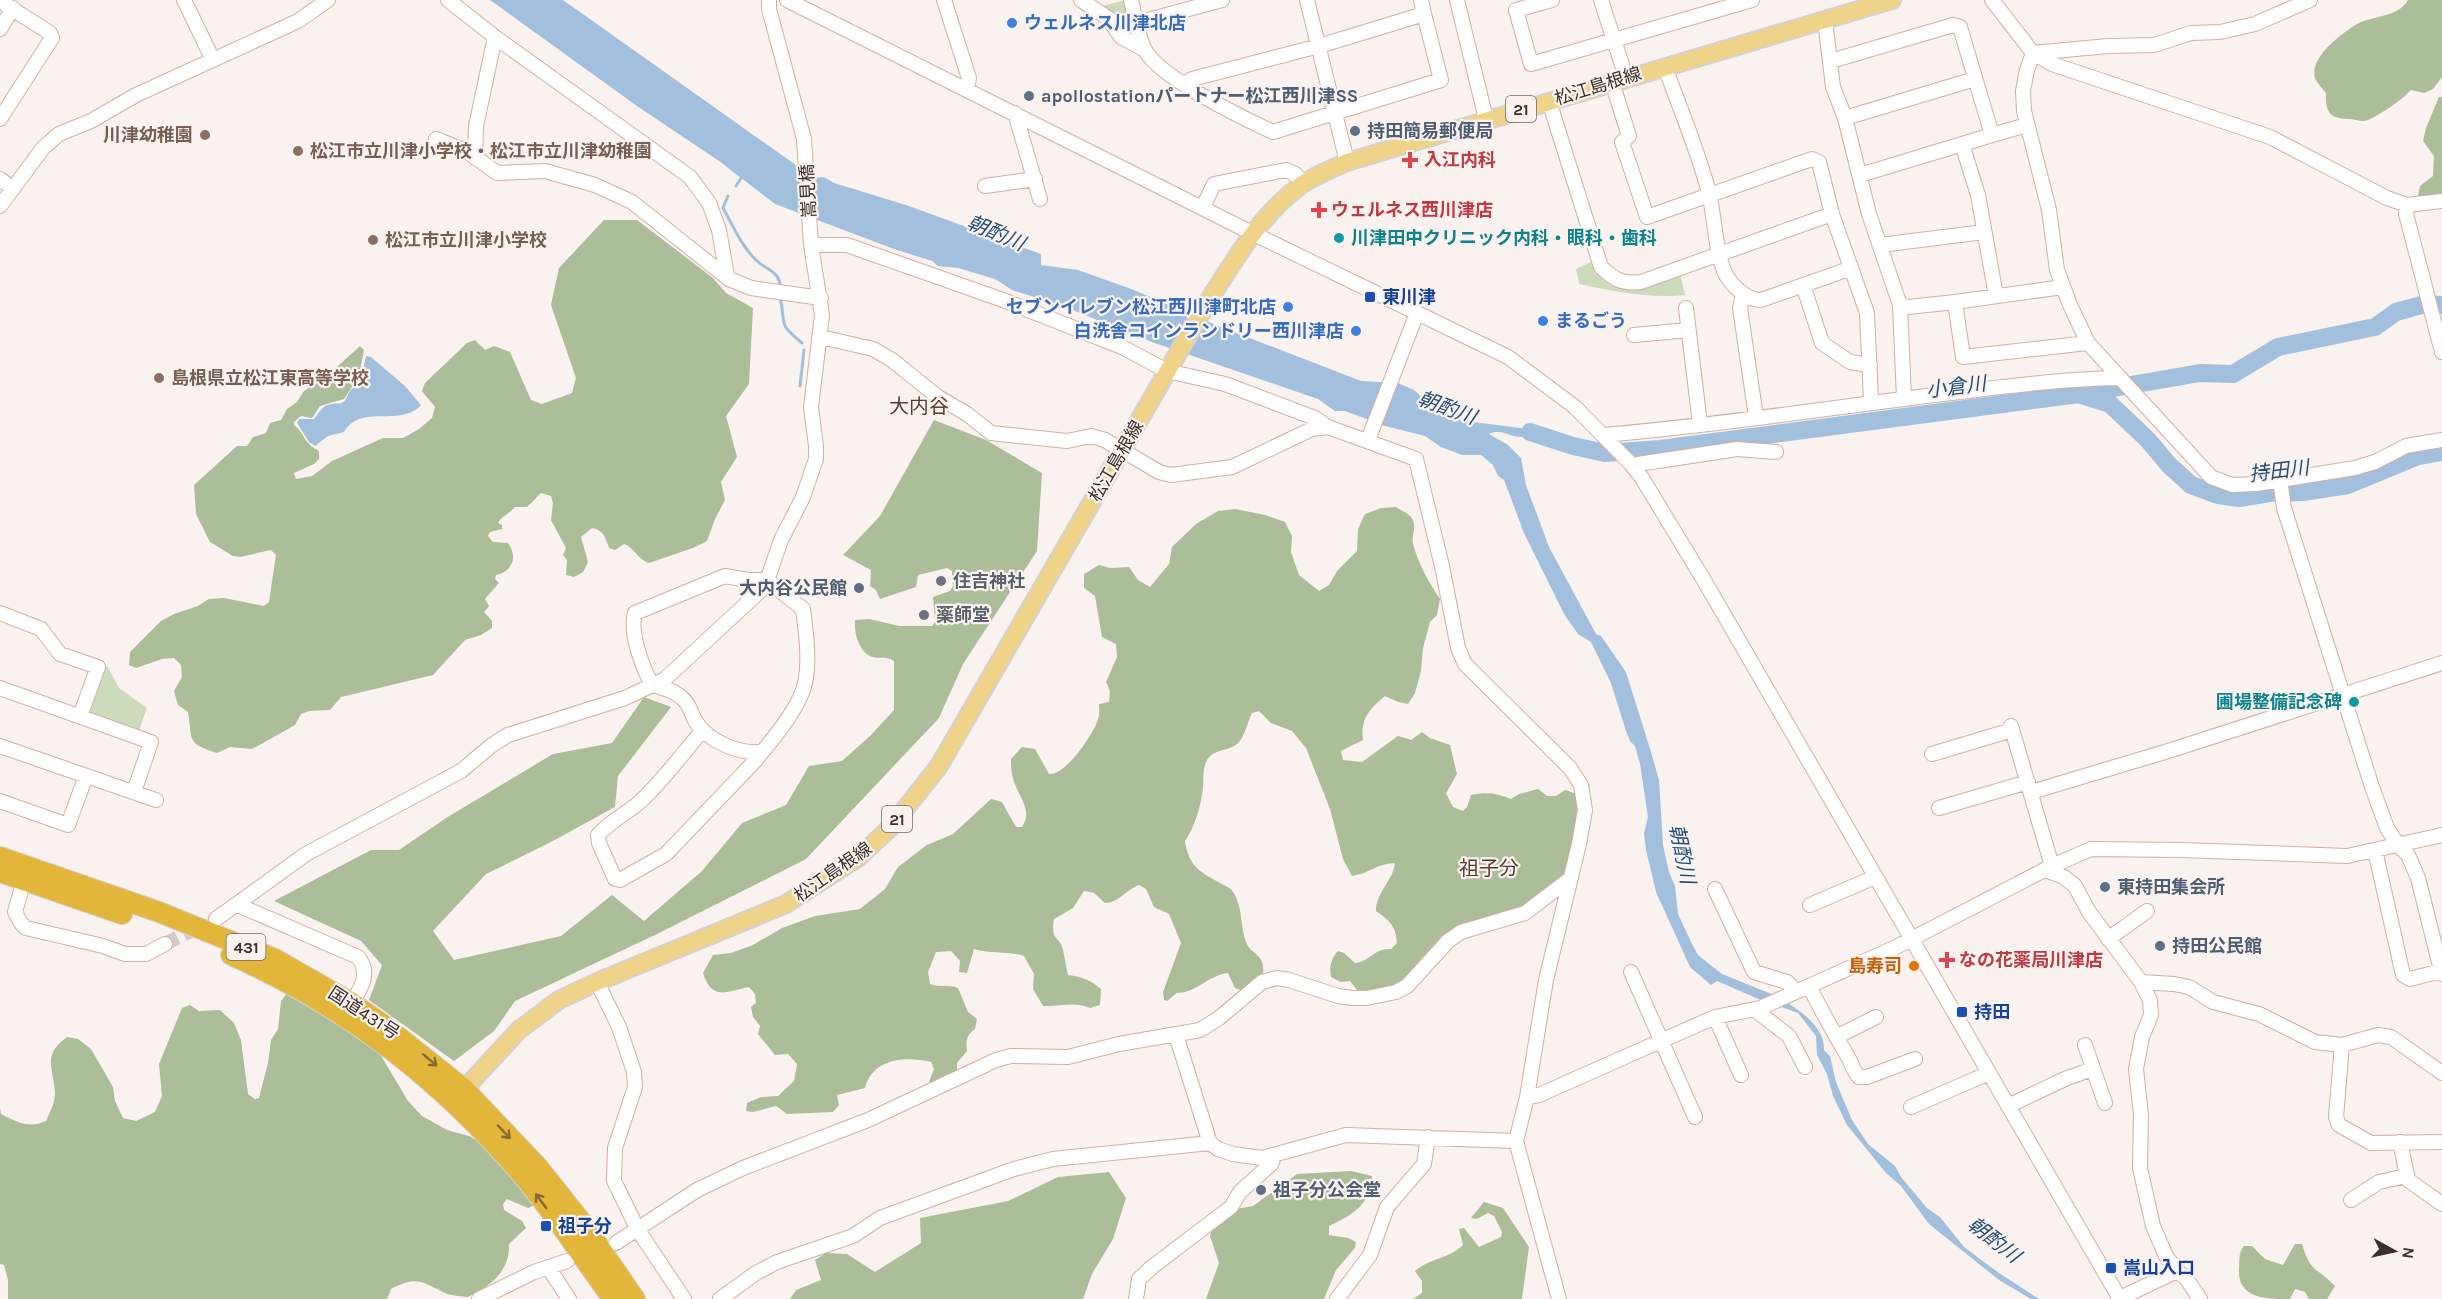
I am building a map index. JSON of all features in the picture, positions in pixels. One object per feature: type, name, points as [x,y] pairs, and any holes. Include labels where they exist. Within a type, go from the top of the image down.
[{"type":"highway","name":"国道431号","points":[[0,857],[159,912],[227,939],[275,959],[352,1003],[413,1046],[459,1095],[538,1167],[584,1225],[635,1299]]},
{"type":"highway","name":"国道431号","points":[[0,872],[203,943],[305,990],[373,1035],[459,1095],[525,1178],[613,1299]]},
{"type":"main road","name":"松江島根線","points":[[459,1095],[519,1030],[559,1000],[786,904],[859,856],[885,833],[911,804],[939,766],[1170,366],[1252,233],[1272,209],[1303,183],[1347,162],[1892,0]]},
{"type":"street","points":[[184,0],[213,60]]},
{"type":"street","points":[[0,207],[43,148],[59,134],[91,121],[136,95],[298,21],[328,0]]},
{"type":"street","points":[[448,0],[495,37],[690,177],[709,204],[719,230],[726,276]]},
{"type":"street","name":"嵩見橋","points":[[767,580],[781,540],[803,497],[816,459],[811,407],[815,366],[821,337],[820,298],[810,239],[805,149],[769,9],[769,0]]},
{"type":"street","points":[[788,0],[1252,233],[1508,357],[1575,407],[1635,464],[2119,1299],[2177,1271]]},
{"type":"street","points":[[944,0],[969,78],[967,89]]},
{"type":"street","points":[[1082,0],[1108,18],[1121,37],[1145,50],[1163,69],[1185,84],[1232,113],[1273,132],[1441,80],[1422,7],[1319,46],[1192,79],[1185,84]]},
{"type":"street","points":[[1131,0],[1145,50]]},
{"type":"street","points":[[1137,23],[1222,0]]},
{"type":"street","points":[[1307,0],[1347,162]]},
{"type":"street","points":[[1457,0],[1486,119]]},
{"type":"street","points":[[1552,0],[1515,5],[1532,64],[1752,0]]},
{"type":"street","points":[[1601,0],[1613,41],[1629,136],[1622,142],[1647,217],[1812,159],[1819,162],[1849,269],[1867,313],[1871,401]]},
{"type":"street","points":[[1992,0],[2033,53],[2064,68],[2270,137],[2387,198],[2407,205],[2442,201]]},
{"type":"street","points":[[2033,53],[2108,46],[2154,45],[2191,33],[2220,32],[2254,24],[2310,0]]},
{"type":"street","points":[[0,1],[50,33],[52,38],[0,119]]},
{"type":"street","points":[[0,29],[13,8]]},
{"type":"street","points":[[1825,20],[1833,87],[1845,118],[1880,245],[1900,305],[1904,398]]},
{"type":"street","points":[[1831,61],[1953,25],[1960,27],[1992,135]]},
{"type":"street","points":[[475,158],[477,126],[495,37]]},
{"type":"street","points":[[2033,53],[2023,91],[2027,125],[2049,210],[2057,270],[2063,287],[2088,343],[2211,477],[2232,485],[2280,481],[2355,468],[2375,462],[2406,446],[2442,440]]},
{"type":"street","points":[[1665,67],[1698,157],[1709,195],[1725,273],[1743,294],[1754,300],[1761,300],[1849,269]]},
{"type":"street","points":[[1845,118],[1975,79]]},
{"type":"street","points":[[1549,101],[1601,267],[1616,280],[1641,282],[1832,214]]},
{"type":"street","points":[[1015,113],[1040,199]]},
{"type":"street","points":[[1860,175],[2027,125]]},
{"type":"street","points":[[436,139],[475,158],[497,173],[545,171],[595,185],[632,202],[726,276],[750,288],[820,298]]},
{"type":"street","points":[[1962,144],[1977,195],[1996,296]]},
{"type":"street","points":[[1203,207],[1214,184],[1286,170],[1295,174],[1303,183]]},
{"type":"street","points":[[0,179],[12,188]]},
{"type":"street","points":[[985,186],[1035,180]]},
{"type":"street","points":[[2407,205],[2406,214],[2442,352]]},
{"type":"street","points":[[1880,245],[1984,232]]},
{"type":"street","points":[[810,239],[847,245],[981,292],[1170,366],[1315,418],[1328,427]]},
{"type":"street","points":[[1803,285],[1822,344],[1850,362],[1870,365]]},
{"type":"street","points":[[1900,305],[1908,307],[1956,302],[2063,287]]},
{"type":"street","points":[[1743,294],[1740,308],[1756,417]]},
{"type":"street","points":[[1956,302],[1963,357],[2088,343]]},
{"type":"street","points":[[1686,308],[1700,424]]},
{"type":"street","points":[[1370,436],[1417,313]]},
{"type":"street","points":[[1634,335],[1688,330]]},
{"type":"street","points":[[821,337],[873,349],[892,360],[938,397],[967,414],[991,433],[1067,441],[1091,436],[1105,440],[1159,472],[1171,475],[1232,467],[1312,429],[1328,427],[1370,436],[1416,459],[1442,566],[1458,648],[1465,664],[1570,768],[1581,785],[1585,810],[1546,980],[1527,1097],[1516,1141],[1559,1299]]},
{"type":"street","points":[[1606,438],[1871,401],[2078,379],[2119,379]]},
{"type":"street","points":[[1635,464],[1737,449],[1776,452]]},
{"type":"street","points":[[2280,481],[2284,505],[2342,694],[2387,828],[2408,855],[2418,878],[2441,973],[2410,979],[2403,975],[2375,850]]},
{"type":"street","points":[[703,730],[652,790],[598,835],[603,854],[615,879],[626,877],[666,854],[762,752],[797,702],[805,681],[806,669],[803,609],[767,580],[748,580],[725,576],[696,590],[635,613],[639,653],[652,685],[681,696],[703,730],[734,749],[762,752]]},
{"type":"street","points":[[216,919],[306,854],[455,774],[508,735],[625,698],[665,679],[759,592],[767,580]]},
{"type":"street","points":[[0,613],[41,629],[60,654],[98,667],[80,716]]},
{"type":"street","points":[[1939,808],[2165,752],[2442,663]]},
{"type":"street","points":[[0,688],[151,742],[134,792]]},
{"type":"street","points":[[1932,754],[2011,728],[2029,787],[2049,868],[2075,886],[2089,912],[2141,982],[2152,1009],[2142,1036],[2136,1069],[2141,1115],[2140,1168],[2153,1226],[2166,1256],[2177,1271],[2186,1278],[2200,1299]]},
{"type":"street","points":[[0,746],[156,800]]},
{"type":"street","points":[[0,801],[68,825],[86,776]]},
{"type":"street","points":[[1527,1097],[1539,1095],[1714,1017],[1757,1009],[1798,991],[1894,948],[2083,852],[2105,848],[2338,856],[2442,834]]},
{"type":"street","points":[[1810,905],[1875,877]]},
{"type":"street","points":[[616,1243],[698,1190],[743,1168],[868,1120],[996,1060],[1011,1056],[1068,1057],[1119,1044],[1200,1030],[1219,1018],[1262,982],[1277,978],[1345,997],[1366,998],[1396,992],[1407,986],[1448,941],[1461,932],[1525,912],[1571,878]]},
{"type":"street","points":[[24,880],[15,912],[26,928],[103,946],[125,954],[146,954],[165,944]]},
{"type":"street","points":[[1714,889],[1755,972],[1787,982],[1798,991],[1836,1037],[1859,1077],[1867,1077],[1915,1059]]},
{"type":"street","points":[[238,905],[358,957],[363,963],[364,981],[352,1003]]},
{"type":"street","points":[[2108,939],[2147,911]]},
{"type":"street","points":[[1631,972],[1695,1118]]},
{"type":"street","points":[[597,982],[619,1027],[634,1072],[635,1087],[615,1148],[613,1166],[617,1189],[638,1230],[684,1299]]},
{"type":"street","points":[[2141,982],[2189,987],[2213,1002],[2259,1014],[2315,1042],[2342,1044],[2378,1035],[2391,1037],[2442,1072]]},
{"type":"street","points":[[1757,1009],[1789,1036],[1805,1067]]},
{"type":"street","points":[[1714,1017],[1741,1076]]},
{"type":"street","points":[[1836,1037],[1876,1017]]},
{"type":"street","points":[[1176,1035],[1210,1143],[1218,1149],[1233,1154],[1262,1158],[1346,1135],[1516,1141]]},
{"type":"street","points":[[2342,1044],[2336,1114],[2338,1122],[2371,1143],[2442,1142]]},
{"type":"street","points":[[2085,1045],[2104,1103]]},
{"type":"street","points":[[2008,1106],[2067,1078],[2094,1069]]},
{"type":"street","points":[[1911,1107],[1989,1073]]},
{"type":"street","points":[[1337,1299],[1370,1255],[1387,1207],[1424,1164],[1428,1137]]},
{"type":"street","points":[[2400,1142],[2406,1176],[2411,1184],[2442,1204]]},
{"type":"street","points":[[720,1299],[756,1273],[777,1262],[854,1236],[880,1218],[1014,1169],[1053,1159],[1210,1143]]},
{"type":"street","points":[[1136,1299],[1139,1279],[1231,1207],[1240,1192],[1271,1164],[1275,1155]]},
{"type":"street","points":[[2352,1200],[2379,1182],[2406,1176]]},
{"type":"street","points":[[479,1299],[548,1267],[567,1261]]},
{"type":"street","points":[[548,1267],[569,1299]]},
{"type":"green space","points":[[1125,0],[1136,42],[1099,7]]},
{"type":"green space","points":[[2408,0],[2442,0],[2442,77],[2433,89],[2424,93],[2411,90],[2391,107],[2368,120],[2343,119],[2333,116],[2326,105],[2326,93],[2315,78],[2314,70],[2321,55],[2334,41],[2355,25],[2398,10]]},
{"type":"green space","points":[[2439,97],[2442,97],[2442,197],[2425,199],[2418,196],[2420,186],[2433,176],[2434,156],[2423,141]]},
{"type":"green space","points":[[604,220],[637,220],[713,278],[726,293],[753,308],[749,384],[726,416],[737,457],[721,482],[725,500],[707,541],[649,563],[624,544],[615,550],[609,548],[601,532],[592,528],[581,537],[588,562],[583,572],[574,577],[566,575],[567,560],[563,555],[566,548],[551,520],[553,503],[551,496],[541,493],[527,507],[515,507],[498,523],[502,525],[502,529],[490,532],[488,536],[493,542],[508,543],[513,553],[510,567],[496,575],[495,579],[499,583],[485,599],[489,606],[484,612],[492,621],[492,628],[481,635],[465,640],[433,675],[341,697],[330,710],[309,711],[301,714],[295,725],[252,749],[230,747],[217,753],[196,744],[191,736],[188,712],[178,705],[174,691],[182,677],[181,665],[174,658],[162,659],[136,668],[129,665],[130,652],[161,621],[209,599],[224,598],[264,606],[269,602],[276,555],[271,550],[240,557],[233,556],[210,542],[196,514],[194,485],[237,446],[247,446],[253,437],[266,433],[270,423],[281,420],[287,409],[297,402],[304,391],[328,375],[360,346],[364,350],[359,376],[344,399],[320,406],[312,418],[301,416],[294,422],[313,448],[319,451],[319,459],[314,464],[294,473],[296,479],[312,476],[332,461],[383,438],[403,438],[419,429],[432,418],[435,407],[422,391],[425,383],[467,343],[475,340],[485,350],[494,346],[510,352],[531,400],[542,404],[572,393],[576,378],[551,305],[559,268]]},
{"type":"green space","points":[[1593,261],[1617,286],[1634,289],[1680,273],[1685,295],[1646,295],[1579,284],[1576,269]]},
{"type":"green space","points":[[934,420],[986,440],[1042,473],[1037,551],[963,664],[939,718],[806,859],[657,934],[515,1001],[494,1031],[454,1061],[369,1000],[382,965],[361,941],[274,901],[371,850],[399,850],[446,818],[553,754],[612,743],[644,697],[671,707],[618,776],[615,807],[486,874],[433,931],[454,960],[561,936],[612,895],[644,921],[702,871],[742,823],[786,805],[809,766],[842,761],[894,710],[894,661],[888,658],[873,657],[862,650],[855,630],[855,620],[869,619],[899,626],[932,626],[935,622],[933,597],[950,591],[953,586],[952,571],[947,568],[918,575],[916,587],[880,599],[876,590],[870,586],[871,570],[843,555],[880,516]]},
{"type":"green space","points":[[1396,507],[1408,514],[1413,521],[1415,551],[1424,573],[1440,599],[1437,615],[1430,622],[1423,648],[1421,671],[1415,693],[1408,704],[1385,696],[1380,700],[1367,715],[1363,726],[1363,740],[1341,751],[1343,760],[1362,762],[1398,736],[1411,740],[1422,732],[1430,738],[1450,745],[1457,774],[1446,793],[1453,807],[1463,811],[1471,795],[1496,794],[1511,799],[1519,794],[1538,789],[1547,796],[1556,796],[1565,790],[1577,794],[1580,801],[1568,876],[1522,910],[1491,919],[1477,919],[1459,929],[1404,983],[1361,995],[1350,981],[1341,982],[1331,977],[1331,963],[1338,951],[1344,953],[1355,963],[1385,949],[1391,949],[1397,943],[1391,924],[1376,911],[1379,898],[1395,863],[1352,876],[1343,859],[1330,809],[1306,748],[1292,731],[1271,723],[1259,711],[1252,713],[1239,742],[1210,756],[1207,760],[1199,809],[1185,841],[1189,857],[1197,868],[1233,892],[1238,904],[1246,942],[1261,959],[1263,977],[1244,991],[1235,988],[1228,973],[1221,974],[1190,990],[1177,993],[1167,1001],[1164,1000],[1163,992],[1181,943],[1169,914],[1154,907],[1146,889],[1139,885],[1115,900],[1105,903],[1094,893],[1084,891],[1073,908],[1054,919],[1053,931],[1062,946],[1068,975],[1086,979],[1101,989],[1100,1005],[1090,1008],[1073,1005],[1043,1006],[1033,989],[1034,974],[1024,956],[974,949],[967,973],[959,972],[960,961],[951,951],[936,952],[928,972],[930,984],[958,988],[968,1012],[977,1019],[975,1029],[967,1038],[967,1051],[957,1063],[957,1074],[935,1084],[929,1082],[934,1069],[931,1062],[901,1060],[875,1070],[865,1088],[837,1095],[839,1105],[833,1112],[787,1114],[776,1106],[753,1112],[746,1111],[747,1103],[761,1097],[778,1096],[794,1081],[797,1064],[788,1054],[775,1055],[758,1034],[760,1026],[753,1017],[751,1007],[756,1003],[755,994],[749,987],[728,992],[711,988],[703,973],[713,955],[731,953],[753,945],[782,928],[815,916],[860,909],[885,889],[898,867],[927,845],[953,834],[991,799],[1002,802],[1016,827],[1022,827],[1026,814],[1024,802],[1011,771],[1011,759],[1022,747],[1035,749],[1049,774],[1056,773],[1078,753],[1091,734],[1099,717],[1099,704],[1109,702],[1110,691],[1106,682],[1117,657],[1116,644],[1102,637],[1095,596],[1084,588],[1084,574],[1099,565],[1110,568],[1129,567],[1138,580],[1150,587],[1169,564],[1172,547],[1196,524],[1218,511],[1235,509],[1285,522],[1292,536],[1291,552],[1299,575],[1319,591],[1329,585],[1337,571],[1357,551],[1358,529],[1365,514],[1381,508]]},
{"type":"green space","points":[[104,666],[108,667],[119,688],[147,708],[138,733],[90,715],[88,709]]},
{"type":"green space","points":[[289,991],[299,992],[380,1054],[408,1101],[422,1116],[447,1130],[469,1136],[495,1150],[535,1205],[528,1208],[507,1199],[503,1204],[504,1210],[522,1221],[526,1228],[509,1244],[506,1262],[497,1277],[468,1297],[447,1294],[424,1283],[413,1281],[391,1289],[387,1299],[8,1299],[8,1280],[4,1265],[0,1264],[0,1108],[1,1114],[12,1120],[29,1124],[46,1121],[55,1097],[52,1056],[54,1050],[67,1037],[78,1039],[91,1049],[113,1087],[115,1101],[123,1118],[136,1121],[155,1112],[162,1096],[159,1064],[182,1008],[190,1005],[199,1011],[220,1010],[234,1023],[241,1040],[248,1094],[255,1099],[259,1098],[271,1040],[278,1029],[281,1001]]},
{"type":"green space","points":[[1351,1171],[1372,1176],[1371,1186],[1364,1201],[1353,1213],[1329,1226],[1329,1235],[1348,1238],[1356,1242],[1355,1248],[1336,1270],[1324,1299],[1206,1299],[1219,1263],[1210,1236],[1213,1227],[1236,1209],[1253,1206],[1297,1174]]},
{"type":"green space","points":[[1109,1172],[1126,1198],[1113,1239],[1092,1274],[1083,1299],[790,1299],[796,1290],[821,1280],[815,1260],[826,1253],[847,1254],[875,1272],[921,1243],[920,1218],[1008,1201],[1058,1177]]},
{"type":"green space","points":[[1484,1202],[1503,1208],[1529,1247],[1522,1299],[1413,1299],[1422,1293],[1422,1281],[1415,1271],[1427,1263],[1458,1250],[1463,1245],[1459,1229],[1464,1228],[1479,1247],[1501,1237],[1502,1232],[1494,1216],[1488,1213],[1477,1219],[1471,1218]]},
{"type":"green space","points":[[2295,1244],[2302,1244],[2311,1265],[2335,1286],[2327,1299],[2309,1299],[2305,1292],[2295,1289],[2290,1299],[2272,1299],[2255,1295],[2243,1286],[2239,1268],[2240,1253],[2244,1246],[2252,1246],[2265,1259],[2283,1265]]},
{"type":"water","points":[[490,0],[563,0],[800,168],[801,179],[824,177],[834,183],[906,205],[1041,254],[1041,265],[1078,270],[1134,290],[1216,325],[1361,381],[1398,383],[1414,390],[1436,411],[1450,419],[1527,429],[1544,434],[1557,443],[1540,438],[1493,432],[1489,434],[1508,445],[1521,458],[1526,485],[1549,547],[1596,634],[1601,636],[1626,672],[1659,780],[1663,845],[1669,872],[1675,886],[1678,914],[1692,944],[1698,955],[1722,974],[1781,998],[1763,1001],[1717,981],[1711,985],[1690,967],[1656,892],[1646,850],[1644,833],[1648,817],[1640,764],[1635,746],[1626,731],[1611,683],[1591,642],[1578,634],[1564,614],[1524,533],[1504,480],[1498,476],[1493,465],[1481,455],[1462,455],[1441,447],[1425,436],[1385,426],[1345,411],[1335,411],[1318,399],[1149,341],[1065,307],[1012,290],[995,279],[958,268],[938,266],[932,261],[775,204],[719,161],[637,106]]},
{"type":"water","points":[[366,356],[371,357],[405,386],[421,405],[413,412],[403,415],[360,419],[351,423],[344,432],[328,436],[315,446],[309,442],[297,423],[299,419],[314,419],[326,406],[344,402],[359,379]]},
{"type":"water","points":[[1781,999],[1816,1026],[1823,1041],[1824,1050],[1830,1056],[1836,1082],[1852,1120],[1868,1144],[1895,1166],[1901,1177],[1927,1208],[1940,1217],[1964,1247],[2039,1299],[2031,1299],[1999,1280],[1929,1224],[1901,1186],[1886,1173],[1847,1125],[1817,1055],[1816,1036],[1798,1013],[1779,1006]]},
{"type":"waterway","points":[[736,186],[743,175]]},
{"type":"waterway","points":[[728,196],[723,208],[738,235],[756,260],[778,277],[780,287]]},
{"type":"waterway","points":[[780,297],[785,327],[802,343]]},
{"type":"waterway","name":"小倉川","points":[[1530,432],[1573,446],[1605,453],[1660,449],[2079,394],[2200,373],[2233,374],[2278,347],[2375,327],[2396,312],[2425,304],[2442,305]]},
{"type":"waterway","points":[[800,386],[804,350]]},
{"type":"waterway","name":"持田川","points":[[2081,395],[2110,404],[2191,485],[2218,495],[2239,498],[2348,485],[2418,456],[2442,452]]},
{"type":"tunnel","points":[[165,944],[201,926]]},
{"type":"place","name":"ウェルネス川津北店","points":[[1012,23]]},
{"type":"place","name":"apollostationパートナー松江西川津SS","points":[[1029,96]]},
{"type":"place","name":"持田簡易郵便局","points":[[1355,131]]},
{"type":"place","name":"川津幼稚園","points":[[205,135]]},
{"type":"place","name":"松江市立川津小学校・松江市立川津幼稚園","points":[[298,151]]},
{"type":"place","name":"入江内科","points":[[1410,160]]},
{"type":"place","name":"ウェルネス西川津店","points":[[1319,210]]},
{"type":"place","name":"川津田中クリニック内科・眼科・歯科","points":[[1339,238]]},
{"type":"place","name":"松江市立川津小学校","points":[[373,240]]},
{"type":"place","name":"東川津","points":[[1370,297]]},
{"type":"place","name":"セブンイレブン松江西川津町北店","points":[[1288,307]]},
{"type":"place","name":"まるごう","points":[[1543,321]]},
{"type":"place","name":"白洗舎コインランドリー西川津店","points":[[1356,331]]},
{"type":"place","name":"島根県立松江東高等学校","points":[[159,378]]},
{"type":"place","name":"住吉神社","points":[[941,581]]},
{"type":"place","name":"大内谷公民館","points":[[859,588]]},
{"type":"place","name":"薬師堂","points":[[924,615]]},
{"type":"place","name":"圃場整備記念碑","points":[[2354,702]]},
{"type":"place","name":"東持田集会所","points":[[2105,887]]},
{"type":"place","name":"持田公民館","points":[[2160,946]]},
{"type":"place","name":"なの花薬局川津店","points":[[1947,960]]},
{"type":"place","name":"島寿司","points":[[1914,966]]},
{"type":"place","name":"持田","points":[[1962,1012]]},
{"type":"place","name":"祖子分公会堂","points":[[1261,1190]]},
{"type":"place","name":"祖子分","points":[[546,1226]]},
{"type":"place","name":"嵩山入口","points":[[2111,1268]]},
{"type":"district","name":"大内谷","points":[[919,406]]},
{"type":"district","name":"祖子分","points":[[1489,868]]},
{"type":"water label","name":"朝酌川","points":[[996,233]]},
{"type":"water label","name":"朝酌川","points":[[1447,408]]},
{"type":"water label","name":"朝酌川","points":[[1682,854]]},
{"type":"water label","name":"朝酌川","points":[[1994,1240]]}]
